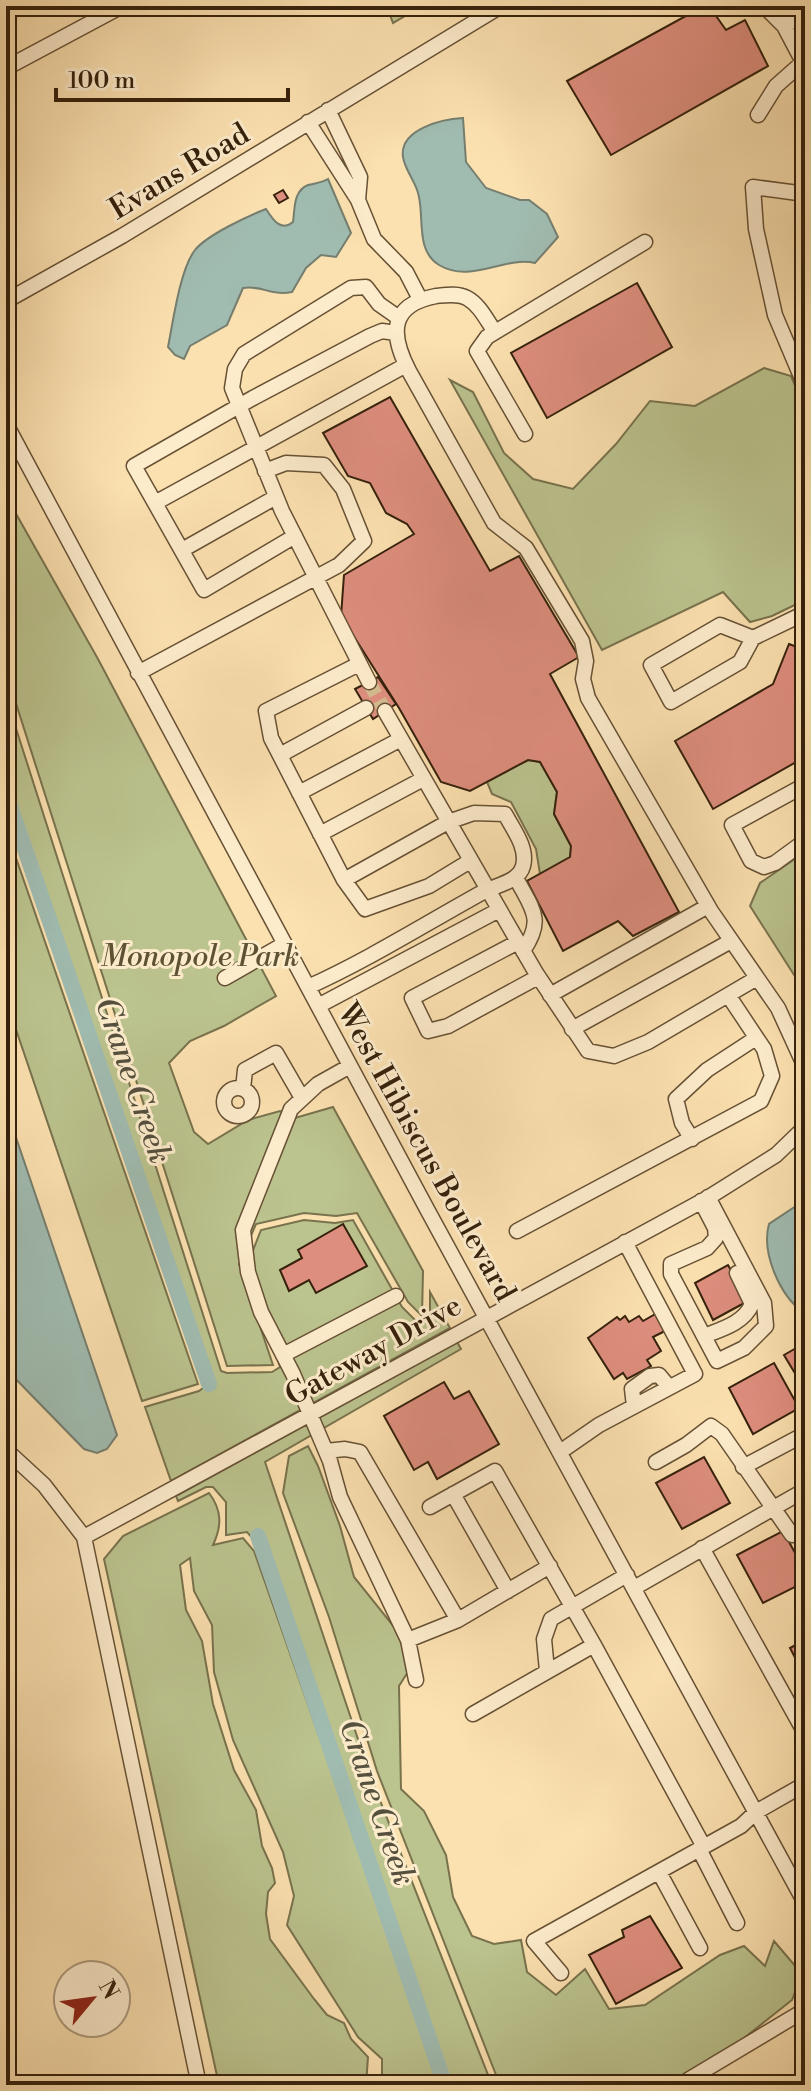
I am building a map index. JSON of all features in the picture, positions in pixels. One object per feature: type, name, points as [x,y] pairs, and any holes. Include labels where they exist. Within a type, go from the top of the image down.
[{"type":"street","points":[[6,68],[122,6]]},
{"type":"street","name":"Evans Road","points":[[6,301],[141,225],[501,6]]},
{"type":"street","points":[[758,115],[776,86],[804,62],[784,26],[764,6]]},
{"type":"street","points":[[784,26],[805,14]]},
{"type":"street","points":[[328,110],[360,177],[358,200]]},
{"type":"street","points":[[308,122],[358,200],[374,239],[406,272],[420,299]]},
{"type":"street","points":[[804,381],[775,315],[756,229],[753,187],[798,193],[805,190]]},
{"type":"street","points":[[525,434],[477,351],[487,337],[645,242]]},
{"type":"street","points":[[369,682],[276,497],[232,388],[235,369],[244,354],[351,288],[366,287],[397,326],[406,365],[494,523],[526,548],[582,641],[586,661],[583,679],[588,698],[708,906],[778,1008],[805,1067]]},
{"type":"street","points":[[295,536],[204,590],[134,466],[238,406],[370,336],[397,326],[404,309],[420,299],[457,295],[467,298],[480,309],[495,332]]},
{"type":"street","points":[[155,503],[406,365]]},
{"type":"street","name":"West Hibiscus Boulevard","points":[[6,424],[284,944],[805,1903]]},
{"type":"street","points":[[138,673],[339,565],[364,541],[343,489],[324,465],[286,463],[265,471]]},
{"type":"street","points":[[182,550],[276,497]]},
{"type":"street","points":[[753,638],[720,625],[651,665],[671,702],[740,662],[753,638],[805,613]]},
{"type":"street","points":[[359,664],[266,711],[271,738],[344,880],[365,909],[429,886],[470,861]]},
{"type":"street","points":[[280,755],[366,708]]},
{"type":"street","points":[[385,711],[520,947],[588,1051],[614,1056],[648,1042],[757,978]]},
{"type":"street","points":[[299,793],[401,739]]},
{"type":"street","points":[[320,834],[423,779]]},
{"type":"street","points":[[805,785],[732,825],[751,861],[764,867],[775,863],[805,841]]},
{"type":"street","points":[[308,987],[339,973],[487,890],[516,878],[524,866],[521,842],[505,814],[474,813],[448,822],[344,880]]},
{"type":"street","points":[[516,878],[537,918],[534,935],[520,947],[412,998],[428,1031],[448,1026],[538,977]]},
{"type":"street","points":[[550,995],[708,906]]},
{"type":"street","points":[[318,1006],[499,910]]},
{"type":"street","points":[[572,1029],[731,941]]},
{"type":"street","points":[[225,978],[284,944]]},
{"type":"street","points":[[517,1231],[761,1101],[772,1076],[764,1049],[728,995]]},
{"type":"street","points":[[692,1139],[682,1123],[676,1099],[707,1070],[756,1038]]},
{"type":"street","points":[[243,1089],[245,1070],[276,1053],[302,1098]]},
{"type":"street","points":[[350,1066],[318,1084],[291,1109],[243,1230],[252,1286],[261,1312],[326,1451],[340,1497],[408,1640],[416,1680]]},
{"type":"street","name":"Gateway Drive","points":[[84,1537],[705,1199],[776,1155],[805,1127]]},
{"type":"street","points":[[705,1199],[764,1303],[766,1326],[744,1348],[717,1361],[671,1274],[671,1264],[707,1248],[716,1238],[705,1199]]},
{"type":"street","points":[[560,1452],[599,1425],[695,1374],[625,1242]]},
{"type":"street","points":[[704,1336],[748,1315],[752,1304],[731,1262],[730,1243]]},
{"type":"street","points":[[283,1355],[396,1296]]},
{"type":"street","points":[[656,1462],[711,1426],[722,1434],[792,1535],[805,1533]]},
{"type":"street","points":[[743,1467],[805,1434]]},
{"type":"street","points":[[326,1451],[345,1449],[360,1452],[458,1620]]},
{"type":"street","points":[[6,1450],[44,1485],[84,1537],[199,2085]]},
{"type":"street","points":[[430,1507],[495,1471],[594,1645],[702,1848],[737,1923]]},
{"type":"street","points":[[547,1671],[544,1639],[551,1619],[572,1605],[631,1582],[702,1548],[805,1490]]},
{"type":"street","points":[[453,1494],[508,1591]]},
{"type":"street","points":[[702,1548],[805,1733]]},
{"type":"street","points":[[408,1640],[458,1620],[550,1566]]},
{"type":"street","points":[[473,1714],[594,1645]]},
{"type":"street","points":[[561,1973],[534,1941],[741,1826],[756,1812],[805,1784]]},
{"type":"street","points":[[659,1872],[700,1948]]},
{"type":"street","points":[[686,2083],[803,2017]]},
{"type":"green space","points":[[379,6],[422,6],[393,23],[387,7],[381,11]]},
{"type":"green space","points":[[764,368],[791,376],[805,409],[805,600],[772,616],[750,622],[723,592],[602,650],[450,380],[473,392],[504,453],[533,479],[573,489],[616,444],[650,401],[695,406]]},
{"type":"green space","name":"Monopole Park","points":[[6,496],[98,659],[276,996],[224,1026],[190,1041],[169,1063],[194,1132],[208,1144],[248,1120],[280,1111],[295,1118],[333,1107],[423,1271],[422,1316],[408,1302],[357,1213],[336,1216],[304,1213],[256,1224],[239,1264],[273,1365],[227,1366],[6,672]]},
{"type":"green space","points":[[6,697],[221,1371],[272,1372],[280,1367],[248,1263],[261,1230],[304,1220],[335,1223],[353,1220],[402,1307],[418,1323],[425,1323],[430,1316],[430,1292],[450,1328],[171,1481],[145,1407],[199,1391],[205,1381],[6,805]]},
{"type":"green space","points":[[528,760],[540,762],[557,792],[554,814],[571,846],[570,857],[540,874],[536,849],[511,802],[492,794],[487,782]]},
{"type":"green space","points":[[6,829],[198,1384],[142,1401],[6,1000]]},
{"type":"green space","points":[[805,852],[805,992],[750,906],[760,883]]},
{"type":"green space","points":[[457,1342],[461,1349],[265,1462],[370,1775],[492,2085],[450,2085],[261,1548],[247,1532],[226,1535],[226,1502],[213,1487],[206,1487],[178,1501],[176,1496]]},
{"type":"green space","points":[[308,1446],[340,1526],[354,1577],[395,1628],[411,1667],[399,1686],[401,1789],[424,1811],[446,1855],[453,1897],[472,1936],[494,1944],[521,1940],[527,1972],[556,1995],[585,1969],[609,2009],[645,2005],[720,1955],[744,1946],[765,1966],[774,1941],[802,1974],[792,2000],[685,2085],[500,2085],[377,1771],[329,1617],[283,1493],[289,1456]]},
{"type":"green space","points":[[209,1493],[219,1518],[213,1545],[243,1538],[254,1551],[442,2085],[382,2085],[382,2059],[358,2037],[287,1925],[294,1896],[283,1852],[233,1740],[214,1672],[212,1625],[194,1591],[190,1558],[180,1565],[186,1610],[202,1641],[213,1704],[234,1770],[256,1810],[262,1846],[272,1868],[275,1883],[268,1892],[266,1914],[270,1939],[327,2015],[344,2023],[351,2039],[368,2057],[366,2085],[219,2085],[104,1559],[123,1536]]},
{"type":"shaded area","points":[[463,118],[466,162],[486,188],[520,200],[529,200],[547,214],[558,237],[535,263],[511,263],[463,272],[439,265],[427,252],[419,197],[404,162],[404,147],[408,139],[424,127]]},
{"type":"shaded area","points":[[328,179],[351,233],[336,257],[321,255],[306,268],[292,292],[243,288],[227,325],[190,346],[184,359],[175,355],[168,347],[175,310],[185,270],[195,250],[218,232],[266,209],[278,223],[289,225],[293,222],[300,191]]},
{"type":"shaded area","points":[[6,1108],[117,1435],[107,1449],[97,1453],[84,1449],[6,1369]]},
{"type":"shaded area","points":[[805,1200],[804,1313],[787,1296],[774,1273],[767,1235],[769,1224]]},
{"type":"building","points":[[709,6],[726,30],[745,20],[768,66],[611,155],[567,81]]},
{"type":"building","points":[[283,190],[288,198],[279,203],[274,195]]},
{"type":"building","points":[[637,283],[672,347],[547,418],[511,353]]},
{"type":"building","points":[[390,397],[490,571],[519,556],[579,657],[550,674],[679,912],[633,936],[618,921],[563,951],[527,881],[570,857],[571,846],[554,814],[557,792],[540,762],[528,760],[470,791],[441,782],[341,616],[344,575],[414,534],[407,524],[386,513],[370,483],[348,476],[323,433]]},
{"type":"building","points":[[789,644],[805,650],[805,757],[713,809],[675,741],[773,684]]},
{"type":"building","points":[[378,677],[396,704],[373,719],[355,689]]},
{"type":"building","points":[[343,1224],[367,1266],[316,1293],[309,1280],[289,1291],[280,1270],[302,1258],[298,1250]]},
{"type":"building","points":[[728,1265],[748,1301],[713,1320],[695,1283]]},
{"type":"building","points":[[657,1313],[667,1330],[653,1337],[661,1351],[647,1360],[651,1366],[646,1369],[627,1379],[623,1373],[614,1379],[588,1338],[617,1317],[620,1320],[625,1316],[629,1322],[639,1316],[643,1321]]},
{"type":"building","points":[[805,1343],[805,1390],[784,1355]]},
{"type":"building","points":[[774,1363],[799,1408],[753,1434],[729,1388]]},
{"type":"building","points":[[444,1382],[454,1399],[469,1391],[499,1444],[437,1479],[428,1462],[414,1470],[384,1416]]},
{"type":"building","points":[[704,1457],[730,1503],[682,1529],[656,1483]]},
{"type":"building","points":[[783,1531],[805,1571],[805,1582],[763,1603],[737,1555]]},
{"type":"building","points":[[805,1640],[805,1677],[790,1648]]},
{"type":"building","points":[[650,1916],[682,1968],[616,2004],[589,1955],[624,1937],[622,1930]]},
{"type":"waterway","name":"Crane Creek","points":[[6,794],[209,1384]]},
{"type":"waterway","name":"Crane Creek","points":[[258,1536],[445,2085]]},
{"type":"tunnel","points":[[369,682],[385,711]]}]
